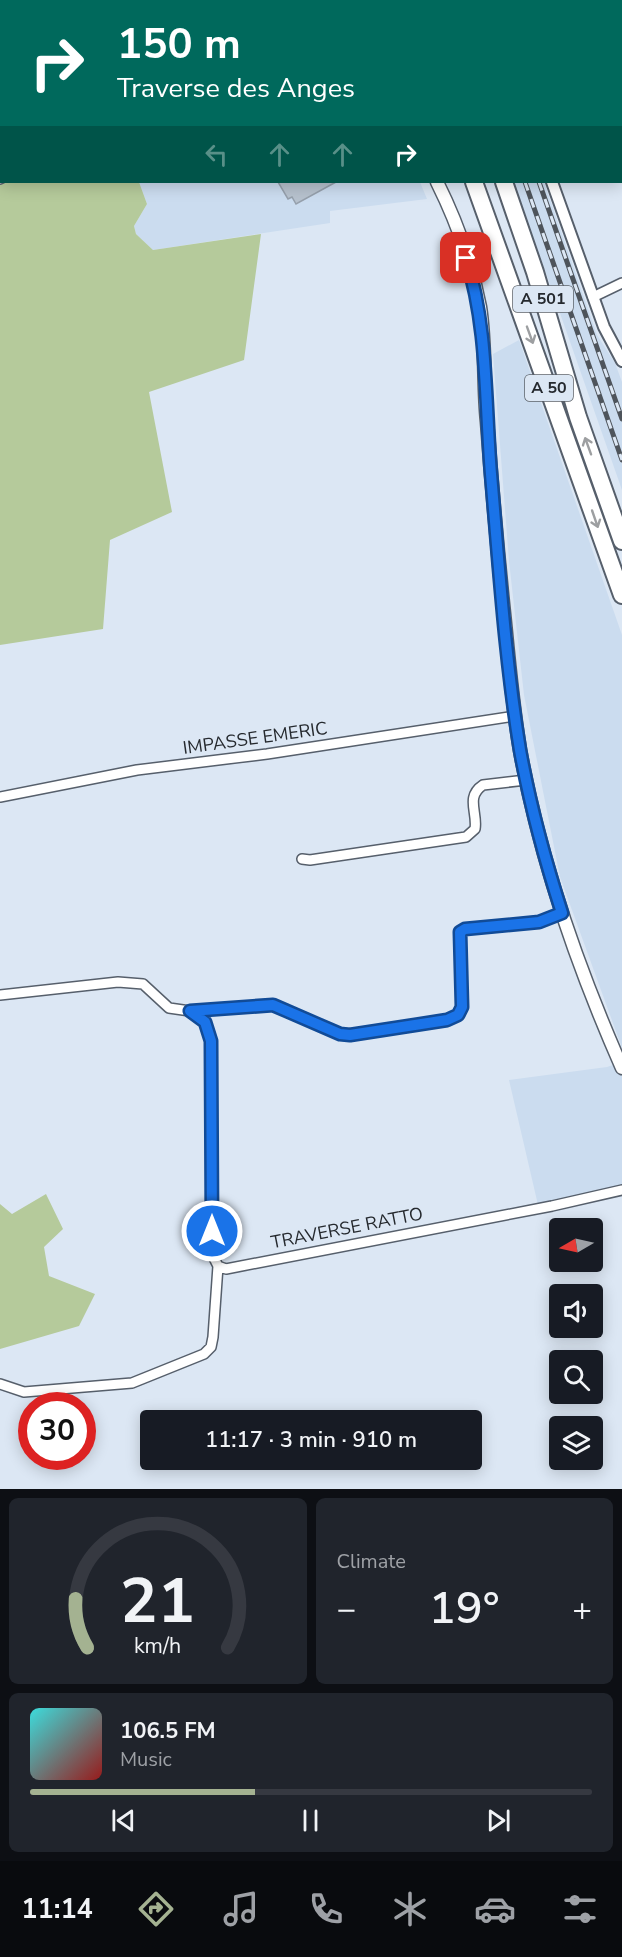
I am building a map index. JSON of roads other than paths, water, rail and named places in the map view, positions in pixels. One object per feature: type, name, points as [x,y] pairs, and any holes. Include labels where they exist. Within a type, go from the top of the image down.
[{"type":"highway","name":"A 50","points":[[474,183],[622,596]]},
{"type":"highway","name":"A 50","points":[[494,183],[622,541]]},
{"type":"highway","name":"A 501","points":[[504,183],[535,272],[578,417]]},
{"type":"main road","points":[[437,183],[453,218],[480,307],[493,492],[515,716],[526,780],[542,847],[562,913],[591,998],[622,1068]]},
{"type":"street","points":[[552,183],[604,327],[622,361]]},
{"type":"street","points":[[593,297],[622,283]]},
{"type":"street","name":"IMPASSE EMERIC","points":[[0,797],[138,770],[267,754],[515,716]]},
{"type":"street","points":[[302,859],[310,860],[466,837],[475,830],[473,798],[478,789],[483,785],[526,780]]},
{"type":"street","points":[[0,995],[135,982],[147,986],[169,1008],[190,1011],[273,1005],[340,1034],[350,1035],[447,1020],[458,1015],[462,1007],[460,932],[465,929],[539,922],[562,913]]},
{"type":"street","points":[[0,1384],[24,1392],[132,1383],[204,1354],[211,1347],[218,1266],[212,1254],[211,1041],[205,1022],[190,1011]]},
{"type":"street","name":"TRAVERSE RATTO","points":[[218,1266],[226,1269],[552,1206],[622,1190]]},
{"type":"railway","points":[[525,183],[622,460]]},
{"type":"railway","points":[[539,183],[622,419]]}]
